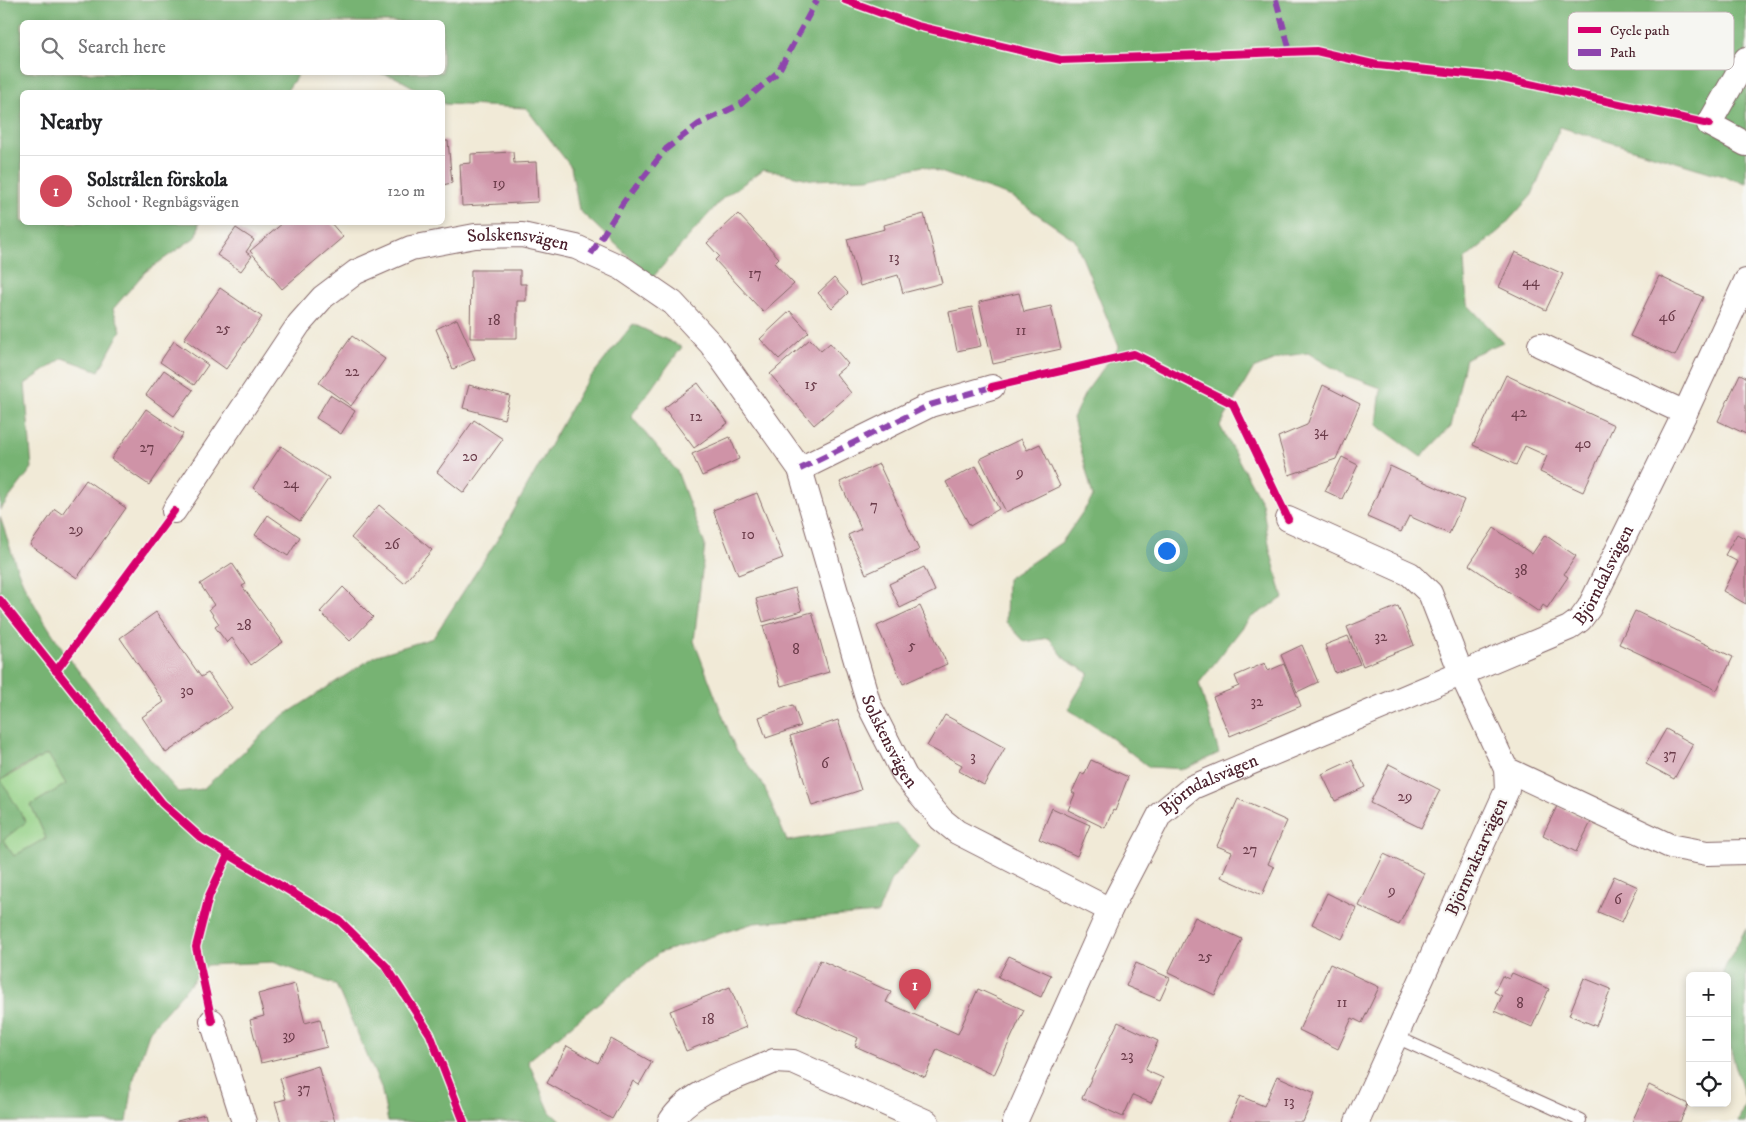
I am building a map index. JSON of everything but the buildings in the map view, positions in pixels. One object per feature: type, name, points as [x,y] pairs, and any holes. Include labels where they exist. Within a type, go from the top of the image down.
[{"type":"street","points":[[1746,59],[1709,124],[1746,144]]},
{"type":"street","name":"Solskensvägen","points":[[174,511],[299,324],[323,297],[356,272],[412,248],[475,236],[522,235],[576,247],[622,268],[673,303],[711,344],[800,469],[869,705],[905,776],[941,819],[957,832],[1110,910]]},
{"type":"street","name":"Björndalsvägen","points":[[1015,1122],[1110,910],[1160,814],[1193,788],[1462,675],[1569,628],[1580,620],[1589,608],[1685,413],[1746,281]]},
{"type":"street","points":[[1540,345],[1685,413]]},
{"type":"street","points":[[800,469],[930,405],[992,387]]},
{"type":"street","points":[[1288,520],[1410,574],[1430,593],[1462,675]]},
{"type":"street","name":"Björnvaktarvägen","points":[[1357,1122],[1507,790],[1506,769],[1462,675]]},
{"type":"street","points":[[1506,769],[1670,846],[1707,853],[1746,852]]},
{"type":"street","points":[[212,1021],[244,1122]]},
{"type":"street","points":[[670,1122],[686,1105],[717,1085],[774,1061],[783,1061],[793,1062],[927,1122]]},
{"type":"lane","points":[[1396,1037],[1580,1120]]},
{"type":"green space","points":[[0,0],[1746,0],[1746,183],[1560,127],[1532,195],[1501,229],[1464,260],[1467,304],[1503,342],[1466,358],[1451,426],[1421,457],[1377,425],[1381,388],[1345,375],[1308,353],[1285,356],[1253,369],[1220,426],[1262,503],[1270,550],[1283,598],[1250,618],[1199,683],[1219,753],[1185,769],[1149,767],[1109,736],[1068,709],[1089,673],[1066,660],[1049,638],[1025,642],[1006,622],[1007,579],[1062,542],[1093,497],[1073,418],[1085,393],[1119,347],[1075,240],[1012,197],[923,166],[868,178],[813,180],[764,169],[722,199],[652,278],[579,210],[571,167],[526,108],[445,104],[445,90],[418,90],[395,77],[387,75],[445,75],[445,20],[20,20],[20,75],[298,75],[287,90],[20,90],[20,225],[199,225],[197,236],[145,272],[113,309],[121,330],[99,371],[63,358],[25,384],[32,468],[0,510]]},
{"type":"green space","points":[[633,324],[682,347],[631,416],[677,471],[705,545],[694,641],[735,748],[763,784],[787,841],[897,824],[920,846],[891,880],[878,913],[754,923],[659,953],[528,1061],[550,1112],[561,1122],[388,1122],[381,1087],[336,985],[273,962],[207,965],[150,1030],[134,1078],[127,1122],[0,1122],[0,517],[24,585],[75,667],[115,718],[178,792],[203,789],[280,718],[377,655],[433,638],[499,537],[582,388]],"holes":[[[48,754],[66,784],[31,805],[46,838],[14,856],[3,840],[26,822],[1,780]]]},
{"type":"green space","points":[[48,754],[66,784],[31,805],[46,838],[14,856],[3,840],[1,780]]},
{"type":"green space","points":[[1746,928],[1746,1101],[1731,1050],[1731,972],[1723,971]]},
{"type":"green space","points":[[1746,1101],[1746,1122],[1738,1122]]},
{"type":"marked path","points":[[591,254],[623,203],[666,149],[699,124],[741,104],[778,72],[817,0]]},
{"type":"marked path","points":[[1276,0],[1290,51]]},
{"type":"marked path","points":[[800,469],[930,405],[995,386]]},
{"type":"cycle path","points":[[845,0],[917,26],[1061,60],[1316,51],[1377,65],[1498,77],[1709,124]]},
{"type":"cycle path","points":[[992,387],[1134,354],[1233,404],[1288,519]]},
{"type":"cycle path","points":[[56,671],[174,511]]},
{"type":"cycle path","points":[[0,600],[162,803],[201,838],[340,921],[386,966],[430,1034],[464,1122]]},
{"type":"cycle path","points":[[212,1021],[196,947],[209,896],[228,855]]},
{"type":"place","name":"Solstrålen förskola","points":[[915,1010]]}]
